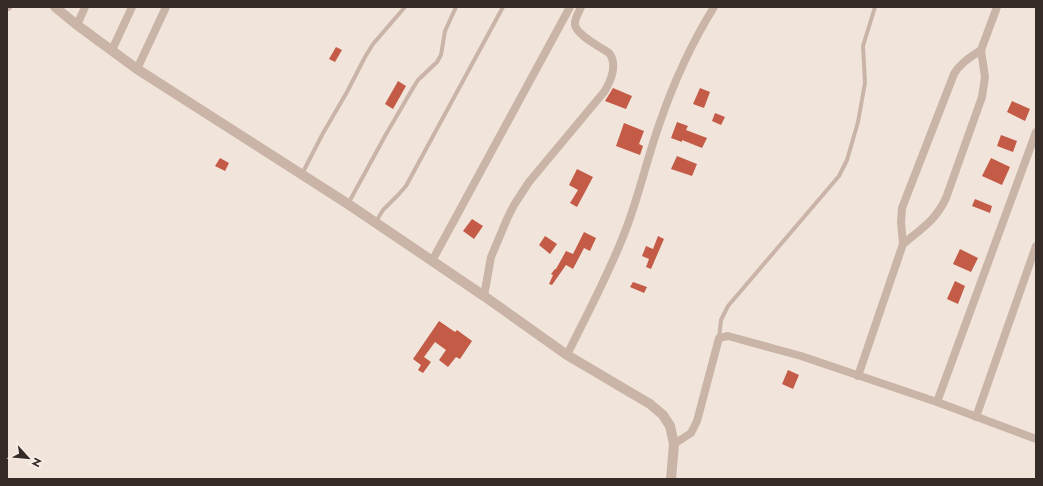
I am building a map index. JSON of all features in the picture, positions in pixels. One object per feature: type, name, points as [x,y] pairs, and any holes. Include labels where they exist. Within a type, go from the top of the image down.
[{"type":"street","points":[[55,7],[76,25],[137,69],[348,204],[484,296],[567,355],[650,404],[663,415],[670,426],[674,444],[671,479]]},
{"type":"street","points":[[76,25],[85,7]]},
{"type":"street","points":[[112,50],[132,7]]},
{"type":"street","points":[[137,69],[166,7]]},
{"type":"street","points":[[432,261],[570,7]]},
{"type":"street","points":[[484,296],[491,257],[506,218],[529,182],[604,92],[611,78],[614,61],[612,57],[609,53],[581,34],[575,26],[575,22],[581,7]]},
{"type":"street","points":[[567,355],[601,286],[626,229],[659,126],[672,91],[701,28],[714,7]]},
{"type":"street","points":[[903,244],[932,220],[940,211],[946,198],[982,96],[984,77],[981,50],[997,7]]},
{"type":"street","points":[[858,376],[903,244],[900,222],[902,208],[954,74],[958,67],[981,50]]},
{"type":"street","points":[[937,402],[1036,132]]},
{"type":"street","points":[[976,417],[1036,246]]},
{"type":"street","points":[[674,444],[691,433],[697,421],[719,338],[728,336],[801,356],[937,402],[1036,439]]},
{"type":"lane","points":[[301,174],[348,92],[365,57],[405,7]]},
{"type":"lane","points":[[348,204],[412,88],[418,80],[438,62],[443,48],[445,31],[456,7]]},
{"type":"lane","points":[[375,223],[383,210],[406,186],[503,7]]},
{"type":"lane","points":[[719,338],[721,320],[728,306],[839,176],[847,160],[858,122],[865,83],[863,46],[875,7]]},
{"type":"building","points":[[336,47],[342,50],[335,62],[329,59]]},
{"type":"building","points":[[398,81],[406,86],[393,109],[385,104]]},
{"type":"building","points":[[613,88],[632,96],[626,109],[605,101]]},
{"type":"building","points":[[700,88],[710,92],[704,108],[693,104]]},
{"type":"building","points":[[1012,101],[1030,109],[1025,121],[1007,112]]},
{"type":"building","points":[[715,113],[725,117],[721,125],[712,121]]},
{"type":"building","points":[[677,122],[688,126],[686,130],[707,138],[702,148],[682,140],[682,142],[671,138]]},
{"type":"building","points":[[624,123],[644,131],[639,144],[643,146],[640,155],[616,146]]},
{"type":"building","points":[[1001,135],[1017,141],[1013,152],[997,146]]},
{"type":"building","points":[[677,156],[697,164],[692,176],[671,169]]},
{"type":"building","points":[[220,158],[229,163],[225,171],[215,166]]},
{"type":"building","points":[[991,158],[1010,167],[1002,185],[982,176]]},
{"type":"building","points":[[577,169],[593,177],[577,207],[570,203],[578,190],[569,185]]},
{"type":"building","points":[[975,199],[992,206],[990,213],[972,206]]},
{"type":"building","points":[[472,219],[483,226],[474,239],[463,231]]},
{"type":"building","points":[[584,232],[596,238],[590,251],[584,248],[573,269],[566,265],[552,285],[549,284],[553,275],[551,274],[556,269],[566,251],[573,254]]},
{"type":"building","points":[[545,236],[557,244],[550,254],[539,245]]},
{"type":"building","points":[[658,236],[664,239],[651,269],[646,267],[649,259],[642,256],[646,246],[653,249]]},
{"type":"building","points":[[960,249],[978,258],[971,272],[953,264]]},
{"type":"building","points":[[955,281],[965,286],[958,304],[947,299]]},
{"type":"building","points":[[633,282],[647,287],[644,293],[630,287]]},
{"type":"building","points":[[439,321],[455,332],[457,330],[472,341],[460,359],[456,357],[448,367],[439,360],[446,350],[435,342],[424,357],[431,362],[423,373],[418,370],[421,365],[413,359]]},
{"type":"building","points":[[788,370],[799,375],[793,389],[782,384]]}]
